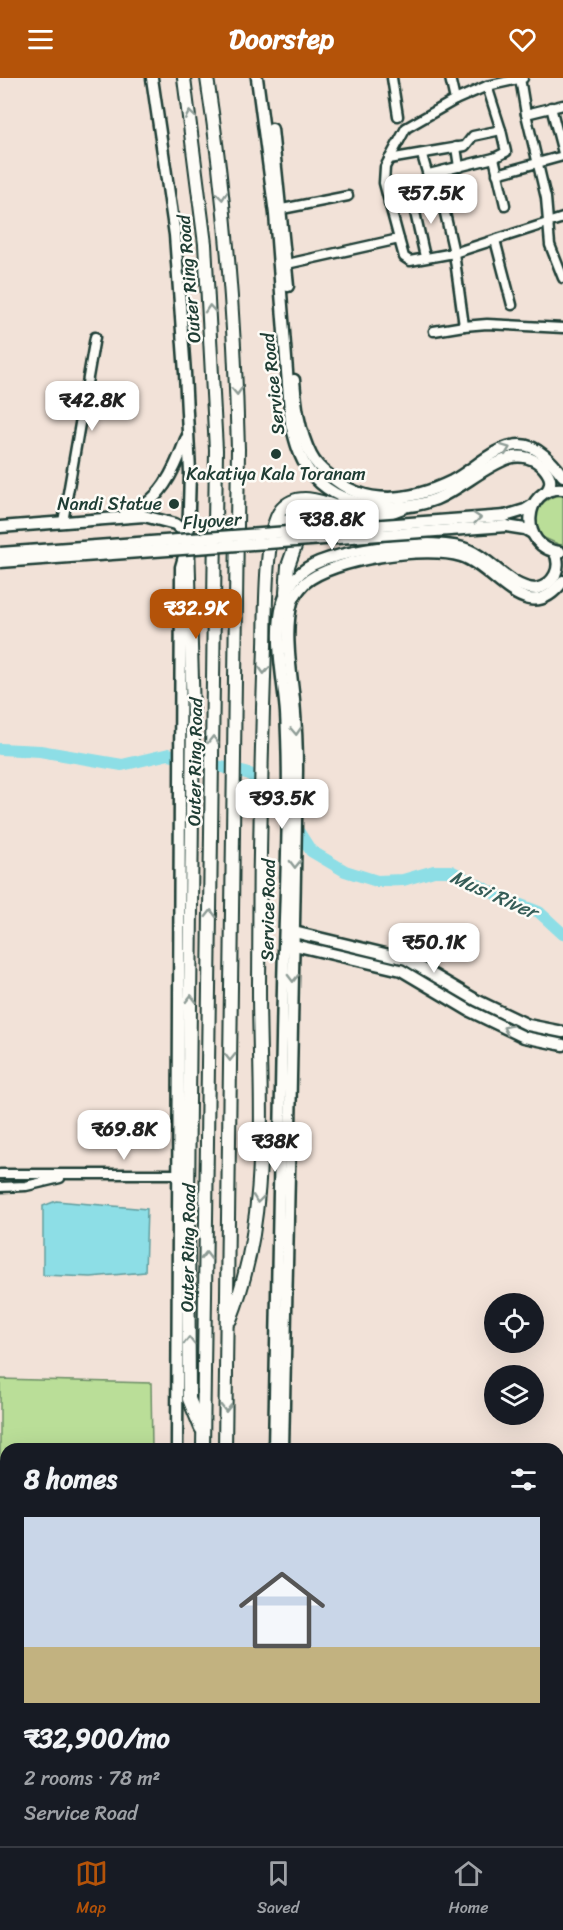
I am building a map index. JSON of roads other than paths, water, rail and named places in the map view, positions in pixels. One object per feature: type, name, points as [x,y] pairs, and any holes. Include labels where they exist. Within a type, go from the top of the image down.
[{"type":"highway","name":"Outer Ring Road","points":[[184,78],[205,244],[215,398],[217,502],[203,1443]]},
{"type":"highway","points":[[207,78],[227,241],[237,397],[238,502],[225,1443]]},
{"type":"highway","points":[[227,1327],[242,1289],[259,1196],[261,757],[267,574],[274,528],[281,511],[290,504],[305,500],[316,500],[366,516],[386,514],[403,507]]},
{"type":"highway","points":[[278,519],[294,526],[298,538],[288,566],[286,592]]},
{"type":"highway","points":[[188,543],[188,714],[192,816],[188,1199],[189,1399],[203,1432]]},
{"type":"main road","points":[[153,78],[175,235],[190,472],[188,543]]},
{"type":"main road","name":"Service Road","points":[[257,78],[275,214],[288,400],[295,441],[310,471],[333,490],[363,504],[403,507],[447,494],[500,463],[517,457],[526,457],[542,466],[550,480],[547,491]]},
{"type":"main road","name":"Service Road","points":[[265,78],[282,209],[299,425],[311,457],[336,482],[369,497],[386,499],[414,496],[452,481],[505,448],[517,445],[526,445],[537,450],[563,476]]},
{"type":"main road","points":[[118,516],[141,506],[167,483],[176,469],[188,436]]},
{"type":"main road","points":[[286,592],[290,584],[306,568],[335,556],[367,550],[437,544],[469,550],[515,583],[536,589],[548,584],[556,574],[559,551],[537,542],[532,533],[529,514],[533,505],[547,491],[563,489]]},
{"type":"main road","name":"Flyover","points":[[0,562],[506,521],[533,505]]},
{"type":"main road","points":[[0,527],[118,516],[144,516],[163,519],[183,531],[188,543]]},
{"type":"main road","name":"Flyover","points":[[0,553],[506,521],[532,533]]},
{"type":"main road","name":"Service Road","points":[[274,1443],[290,898],[292,763],[290,613],[297,591],[319,573],[356,560],[449,553],[469,559],[509,591],[523,598],[547,596],[563,581]]},
{"type":"main road","name":"Service Road","points":[[286,592],[282,612],[281,639],[292,763]]},
{"type":"main road","points":[[177,1443],[180,862],[188,714]]},
{"type":"main road","name":"Service Road","points":[[283,1443],[294,945],[290,898]]},
{"type":"main road","points":[[294,933],[406,958],[476,1000],[528,1025],[563,1032]]},
{"type":"main road","points":[[294,945],[401,970],[470,1011],[524,1037],[563,1045]]},
{"type":"street","points":[[392,78],[398,116]]},
{"type":"street","points":[[450,78],[455,100]]},
{"type":"street","points":[[563,218],[547,221],[454,253],[406,260],[384,183],[385,167],[406,128],[455,100],[487,86],[521,78],[526,114],[546,198],[547,221],[550,245],[563,278]]},
{"type":"street","points":[[429,174],[494,158],[506,152],[487,86]]},
{"type":"street","points":[[526,114],[563,105]]},
{"type":"street","points":[[497,174],[563,155],[551,107]]},
{"type":"street","points":[[389,159],[465,146],[473,136],[501,130]]},
{"type":"street","points":[[456,147],[459,166]]},
{"type":"street","points":[[422,155],[436,192],[454,253],[464,326]]},
{"type":"street","points":[[494,158],[505,205]]},
{"type":"street","points":[[389,204],[457,186]]},
{"type":"street","points":[[282,209],[348,196]]},
{"type":"street","points":[[412,199],[425,257]]},
{"type":"street","points":[[287,264],[399,239]]},
{"type":"street","points":[[495,240],[512,305]]},
{"type":"street","points":[[434,331],[487,324],[563,327]]},
{"type":"street","points":[[63,522],[95,337]]},
{"type":"street","points":[[0,1174],[180,1174]]},
{"type":"street","points":[[0,1187],[26,1186],[69,1175]]},
{"type":"water","points":[[56,1201],[147,1209],[145,1272],[91,1277],[43,1275],[43,1206]]},
{"type":"waterway","name":"Musi River","points":[[0,749],[40,751],[122,765],[169,754],[250,774],[284,809],[311,851],[345,871],[377,881],[403,880],[434,871],[451,871],[503,898],[539,912],[563,934]]},
{"type":"place","name":"Kakatiya Kala Toranam","points":[[276,454]]},
{"type":"place","name":"Nandi Statue","points":[[174,504]]}]
